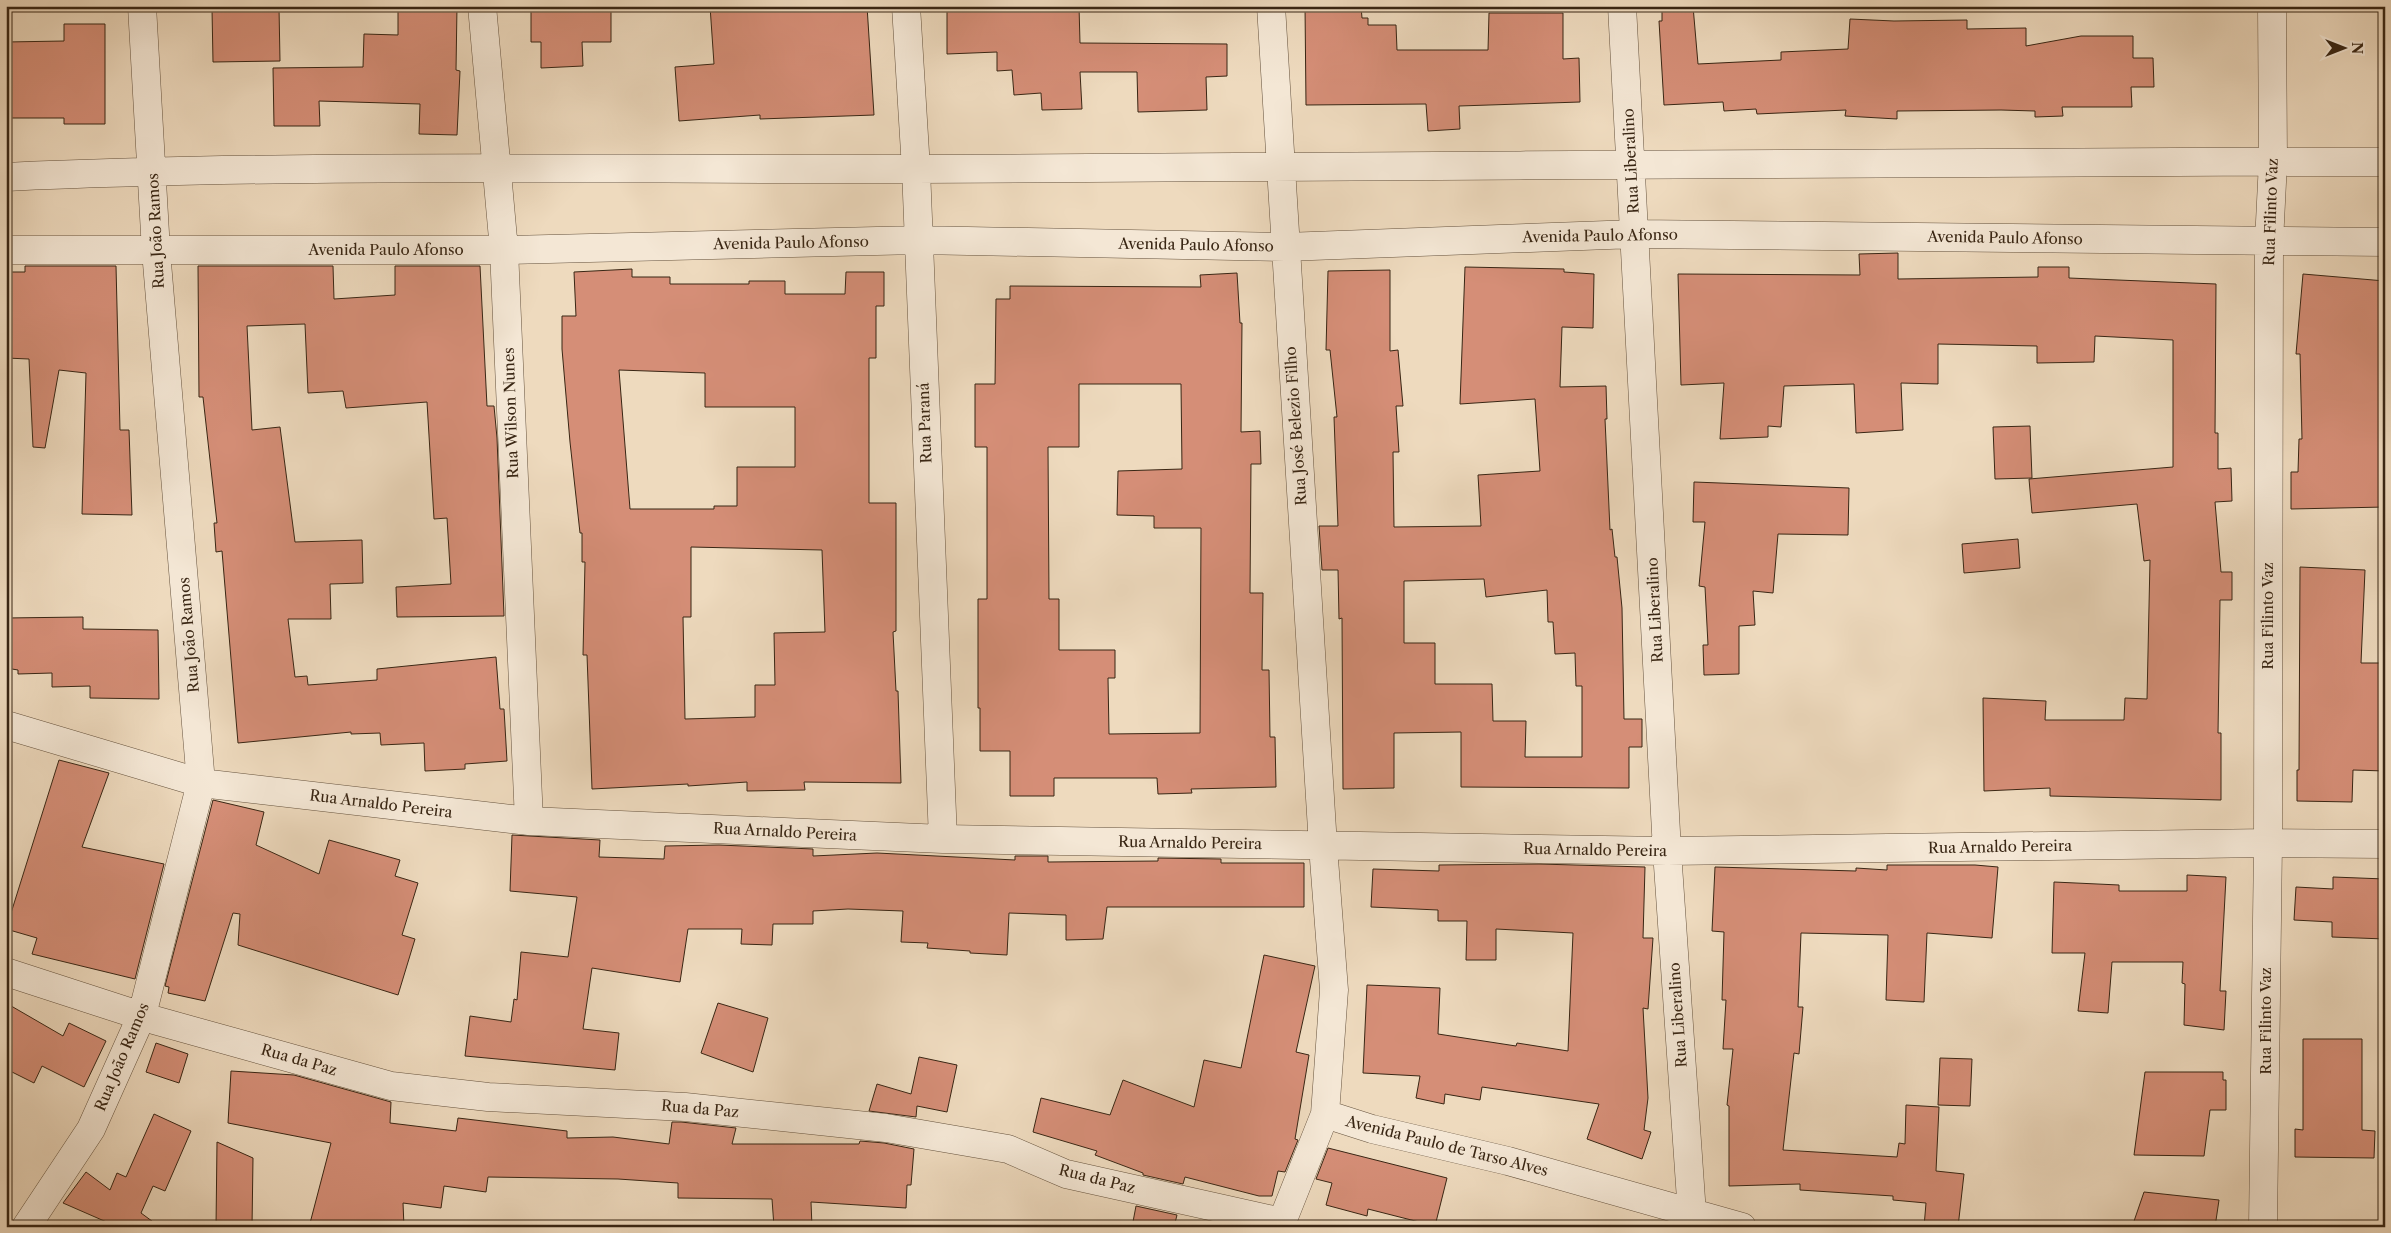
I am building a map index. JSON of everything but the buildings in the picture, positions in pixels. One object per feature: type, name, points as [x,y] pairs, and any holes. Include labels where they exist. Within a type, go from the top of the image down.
[{"type":"street","name":"Rua João Ramos","points":[[26,1227],[91,1130],[142,1015],[201,783],[156,251],[142,6]]},
{"type":"street","name":"Rua Wilson Nunes","points":[[482,6],[495,168],[504,250],[529,821]]},
{"type":"street","name":"Rua Paraná","points":[[906,6],[916,169],[943,839]]},
{"type":"street","name":"Rua José Belezio Filho","points":[[1271,6],[1323,846]]},
{"type":"street","name":"Rua Liberalino","points":[[1622,6],[1667,851],[1692,1214]]},
{"type":"street","name":"Rua Filinto Vaz","points":[[2263,1227],[2268,843],[2269,242],[2273,162],[2272,6]]},
{"type":"street","points":[[6,177],[152,170],[495,168],[916,169],[1631,164],[2385,162]]},
{"type":"street","name":"Avenida Paulo Afonso","points":[[6,250],[504,250],[918,240],[1285,247],[1635,234],[2385,242]]},
{"type":"street","name":"Rua Arnaldo Pereira","points":[[6,726],[201,783],[529,821],[943,839],[1667,851],[2268,843],[2385,844]]},
{"type":"street","name":"Avenida Paulo de Tarso Alves","points":[[1323,846],[1334,990],[1325,1114],[1372,1130],[1508,1161],[1742,1227]]},
{"type":"street","name":"Rua da Paz","points":[[6,972],[95,1002],[391,1086],[488,1097],[685,1107],[886,1128],[1008,1149],[1066,1174],[1280,1224],[1325,1114]]}]
